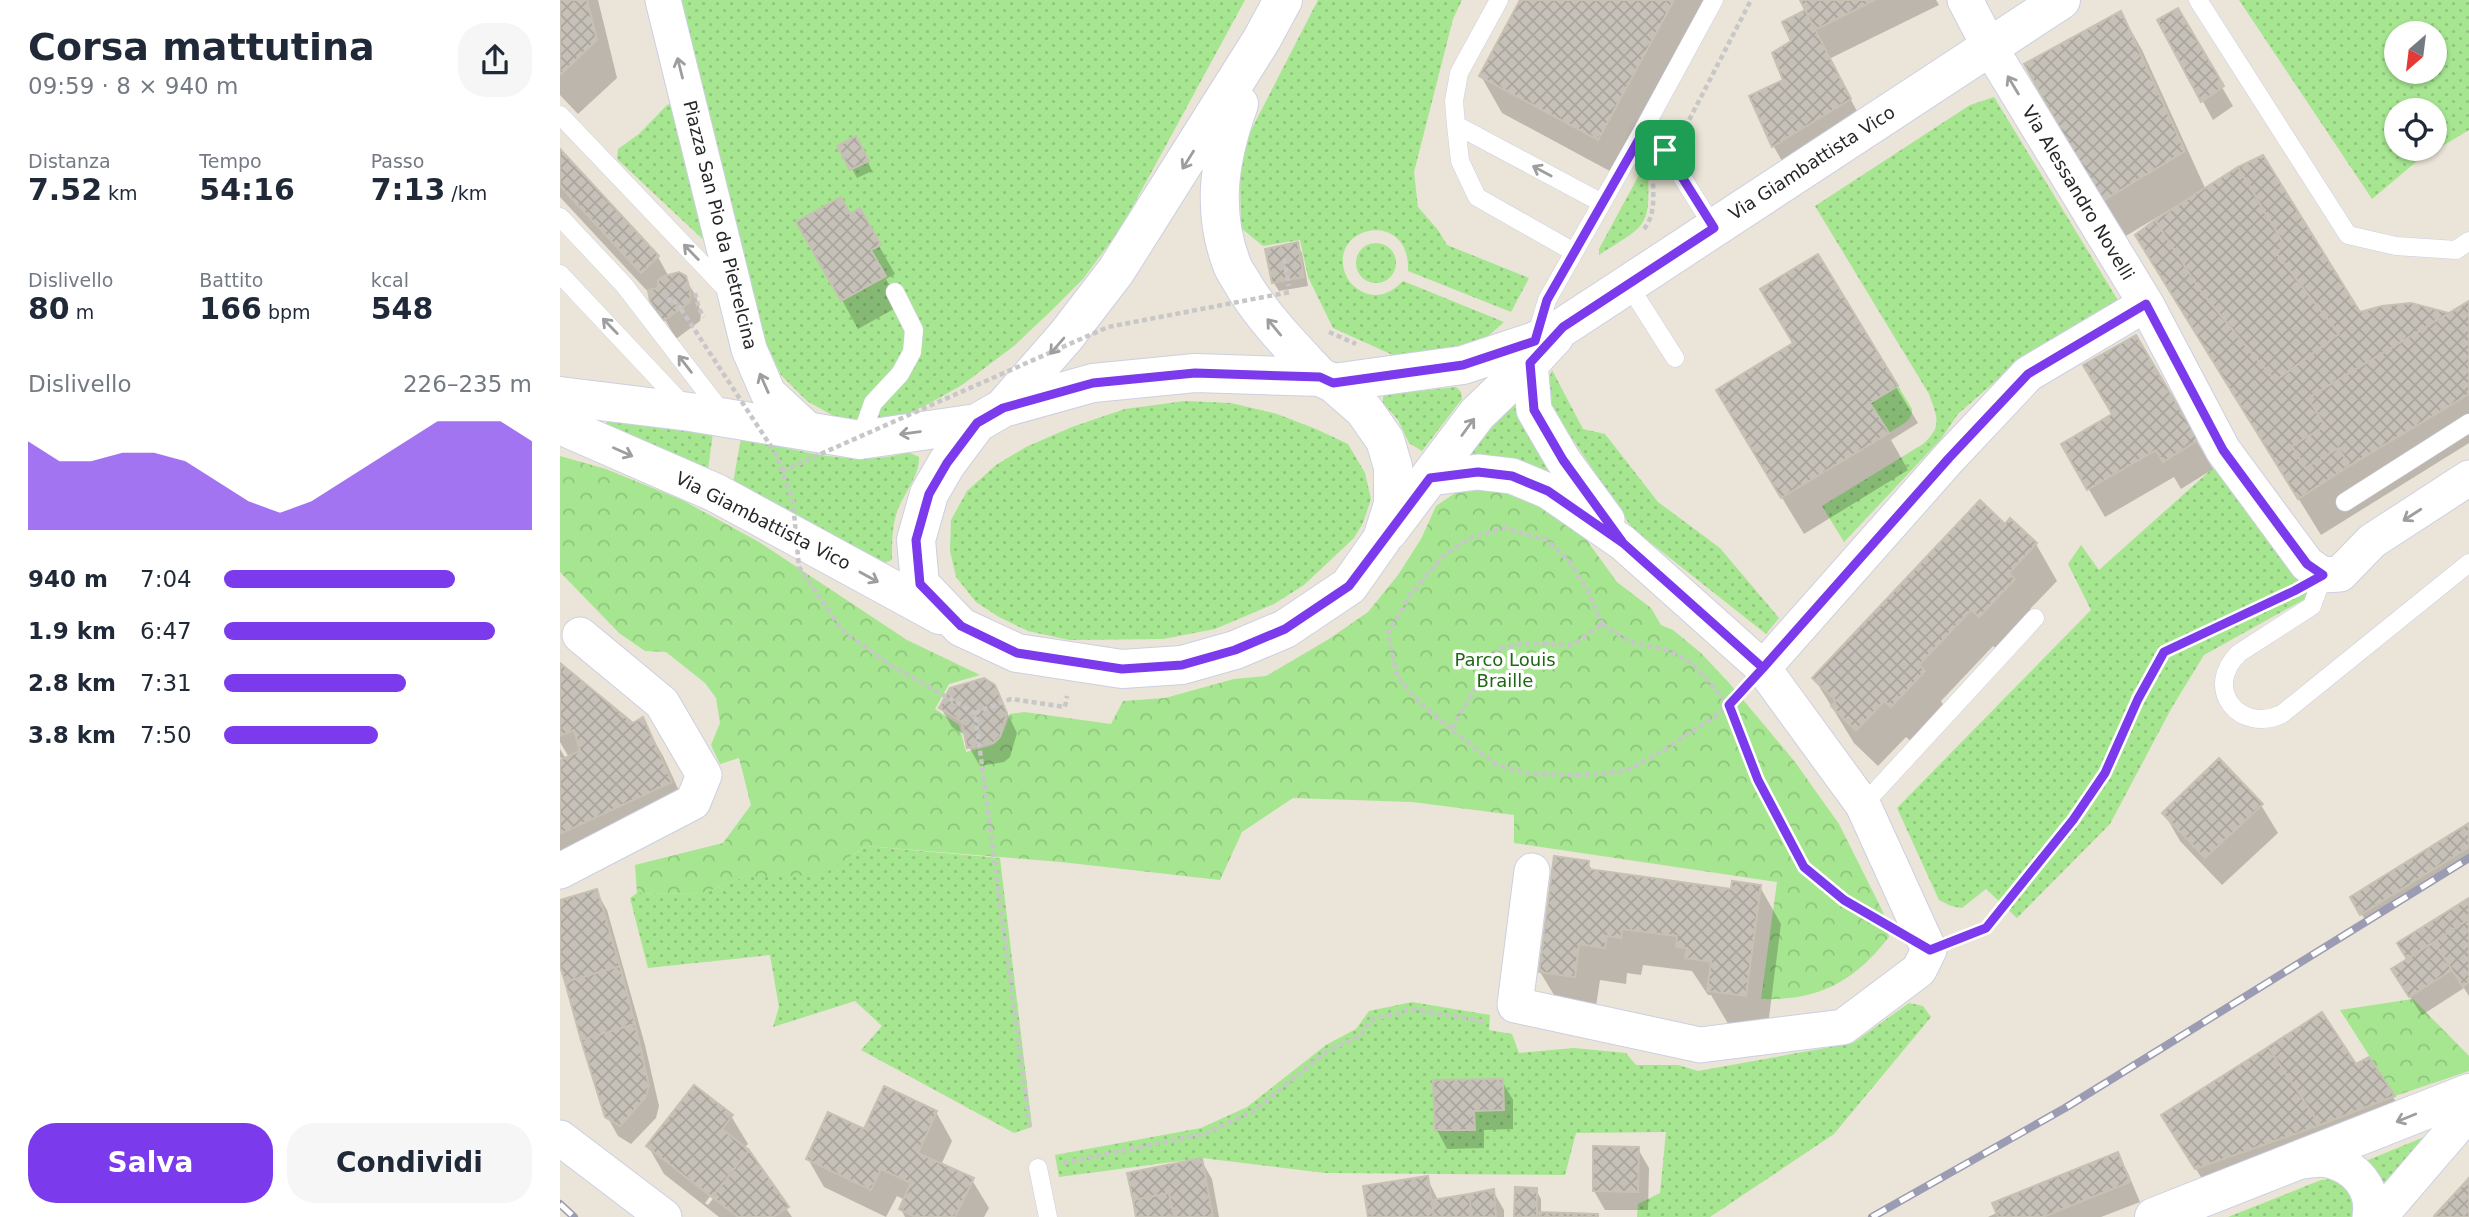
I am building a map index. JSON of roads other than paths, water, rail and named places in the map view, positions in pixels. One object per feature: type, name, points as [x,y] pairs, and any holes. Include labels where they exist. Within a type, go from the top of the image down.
[{"type":"street","name":"Piazza San Pio da Pietrelcina","points":[[663,0],[750,349],[768,393],[810,432]]},
{"type":"street","points":[[961,626],[920,584],[916,540],[929,494],[947,463],[1066,336],[1116,271],[1262,39],[1283,0]]},
{"type":"street","name":"Via Alessandro Novelli","points":[[1965,0],[1989,46],[2146,304],[2223,450],[2307,564],[2323,575]]},
{"type":"street","name":"Via Giambattista Vico","points":[[560,425],[716,493],[961,626],[1017,653],[1122,669],[1182,665],[1235,650],[1285,629],[1349,586],[1477,414],[1543,344],[1628,284],[2061,0]]},
{"type":"street","points":[[1262,39],[1226,139],[1220,173],[1220,220],[1231,264],[1253,300],[1275,328],[1327,380],[1364,410],[1385,440],[1393,467],[1393,504],[1382,539]]},
{"type":"street","points":[[1763,668],[1949,458],[2028,374],[2146,304]]},
{"type":"street","points":[[1543,344],[1534,410],[1563,460],[1623,543]]},
{"type":"street","name":"Via Giambattista Vico","points":[[990,416],[1093,383],[1183,374],[1327,380],[1463,365],[1543,344]]},
{"type":"street","points":[[560,396],[728,413],[810,432],[860,440],[990,416]]},
{"type":"street","points":[[1430,478],[1478,472],[1512,476],[1548,491],[1623,543],[1763,668],[1863,805],[1930,950],[1919,970],[1843,1027],[1700,1045],[1514,1005],[1532,871]]},
{"type":"street","points":[[2323,575],[2340,574],[2372,541],[2469,478]]},
{"type":"street","points":[[560,871],[693,802],[704,775],[662,703],[580,635]]},
{"type":"street","points":[[2154,1217],[2469,1093]]},
{"type":"street","points":[[2379,1217],[2469,1112]]},
{"type":"street","points":[[560,1138],[664,1217]]},
{"type":"street","points":[[2299,1161],[2325,1159],[2348,1166],[2365,1184],[2372,1207],[2370,1217]]},
{"type":"lane","points":[[1499,0],[1459,73],[1454,101],[1460,161],[1477,197],[1574,252]]},
{"type":"lane","points":[[1543,344],[1547,300],[1642,134],[1714,0]]},
{"type":"lane","points":[[2198,0],[2348,235],[2396,246],[2456,250],[2469,241]]},
{"type":"lane","points":[[560,115],[738,301]]},
{"type":"lane","points":[[1455,125],[1602,203]]},
{"type":"lane","points":[[1642,134],[1665,150],[1714,228]]},
{"type":"lane","points":[[560,217],[624,285],[728,413]]},
{"type":"lane","points":[[560,274],[728,413]]},
{"type":"lane","points":[[1628,284],[1675,358]]},
{"type":"lane","points":[[860,440],[873,403],[900,374],[912,352],[914,330],[895,292]]},
{"type":"lane","points":[[2345,502],[2469,423]]},
{"type":"lane","points":[[2323,575],[2312,606],[2229,662],[2224,672],[2223,686],[2232,705],[2247,717],[2271,719],[2282,714],[2469,563]]},
{"type":"lane","points":[[1863,805],[2035,618]]},
{"type":"lane","points":[[1038,1168],[1048,1217]]},
{"type":"railway","points":[[1872,1217],[2065,1108],[2469,858]]},
{"type":"railway","points":[[560,1204],[574,1217]]},
{"type":"park label","name":"Parco Louis Braille","points":[[1505,670]]}]
